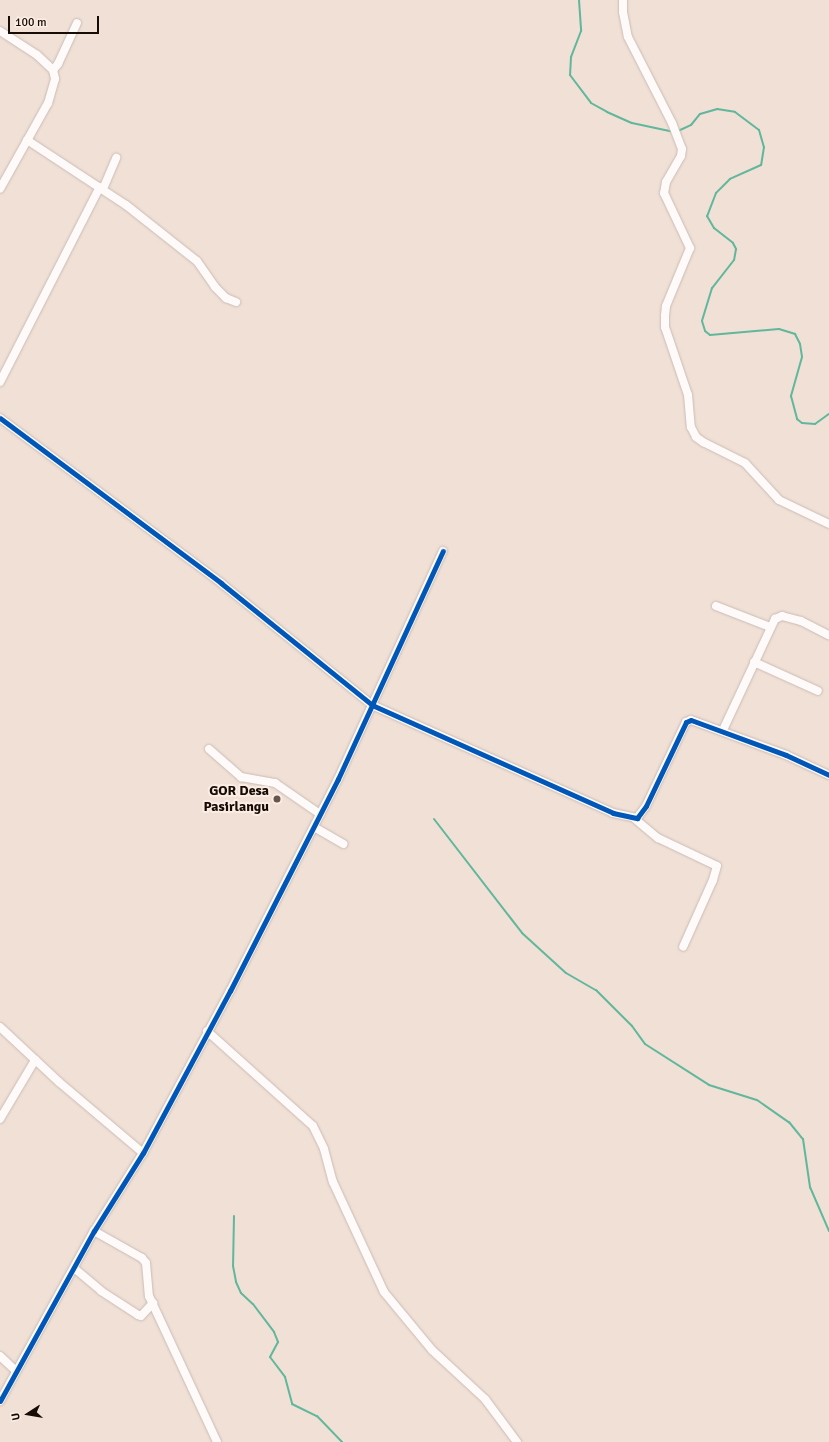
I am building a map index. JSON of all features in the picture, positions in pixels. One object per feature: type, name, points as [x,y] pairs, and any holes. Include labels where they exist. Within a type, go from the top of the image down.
[{"type":"street","points":[[623,0],[623,12],[628,37],[672,123],[682,148],[681,156],[666,182],[664,193],[690,248],[666,306],[665,316],[666,327],[688,396],[691,427],[696,437],[703,442],[745,463],[779,500],[829,524]]},
{"type":"street","points":[[53,70],[58,64],[77,23]]},
{"type":"street","points":[[0,31],[37,55],[53,70],[55,79],[53,91],[0,189]]},
{"type":"street","points":[[27,140],[102,188],[197,261],[215,287],[226,298],[236,302]]},
{"type":"street","points":[[0,382],[102,188],[116,158]]},
{"type":"street","points":[[0,418],[222,583],[372,705],[613,813],[635,819],[658,838],[717,866],[714,880],[683,947]]},
{"type":"street","points":[[0,1401],[15,1370],[94,1231],[143,1153],[314,827],[443,551]]},
{"type":"street","points":[[716,606],[770,627]]},
{"type":"street","points":[[723,730],[775,619],[782,616],[801,622],[829,635]]},
{"type":"street","points":[[754,662],[818,691]]},
{"type":"street","points":[[635,819],[646,806],[686,722],[695,720],[723,730],[829,775]]},
{"type":"street","points":[[208,749],[241,777],[275,783],[320,814]]},
{"type":"street","points":[[314,827],[343,844]]},
{"type":"street","points":[[0,1027],[35,1060],[143,1153]]},
{"type":"street","points":[[207,1031],[313,1126],[324,1149],[333,1182],[384,1292],[432,1350],[478,1391],[517,1442]]},
{"type":"street","points":[[0,1119],[35,1060]]},
{"type":"street","points":[[94,1231],[142,1258],[146,1262],[149,1296],[216,1442]]},
{"type":"street","points":[[74,1268],[101,1291],[138,1315],[141,1316],[152,1303]]},
{"type":"street","points":[[0,1356],[15,1370]]},
{"type":"waterway","points":[[579,0],[581,31],[571,57],[570,75],[591,103],[607,112],[632,123],[674,132]]},
{"type":"waterway","points":[[678,131],[691,125],[700,114],[717,109],[735,112],[759,130],[764,147],[761,165],[730,179],[716,193],[707,216],[714,228],[733,243],[736,249],[734,260],[712,288],[702,321],[705,331],[710,335],[779,329],[795,334],[800,344],[802,357],[791,396],[797,419],[802,423],[815,424],[829,414]]},
{"type":"waterway","points":[[434,819],[522,933],[566,973],[596,990],[632,1026],[645,1044],[709,1085],[757,1100],[789,1122],[803,1139],[810,1187],[829,1231]]},
{"type":"waterway","points":[[234,1216],[233,1266],[236,1282],[241,1293],[253,1304],[274,1332],[278,1342],[270,1357],[285,1377],[292,1404],[317,1416],[342,1442]]},
{"type":"cycle path","points":[[0,418],[221,583],[372,705],[613,813],[637,818],[646,806],[686,722],[691,720],[786,755],[829,775]]},
{"type":"cycle path","points":[[0,1401],[94,1231],[143,1153],[230,991],[338,779],[443,551]]},
{"type":"place","name":"GOR Desa Pasirlangu","points":[[277,799]]}]
